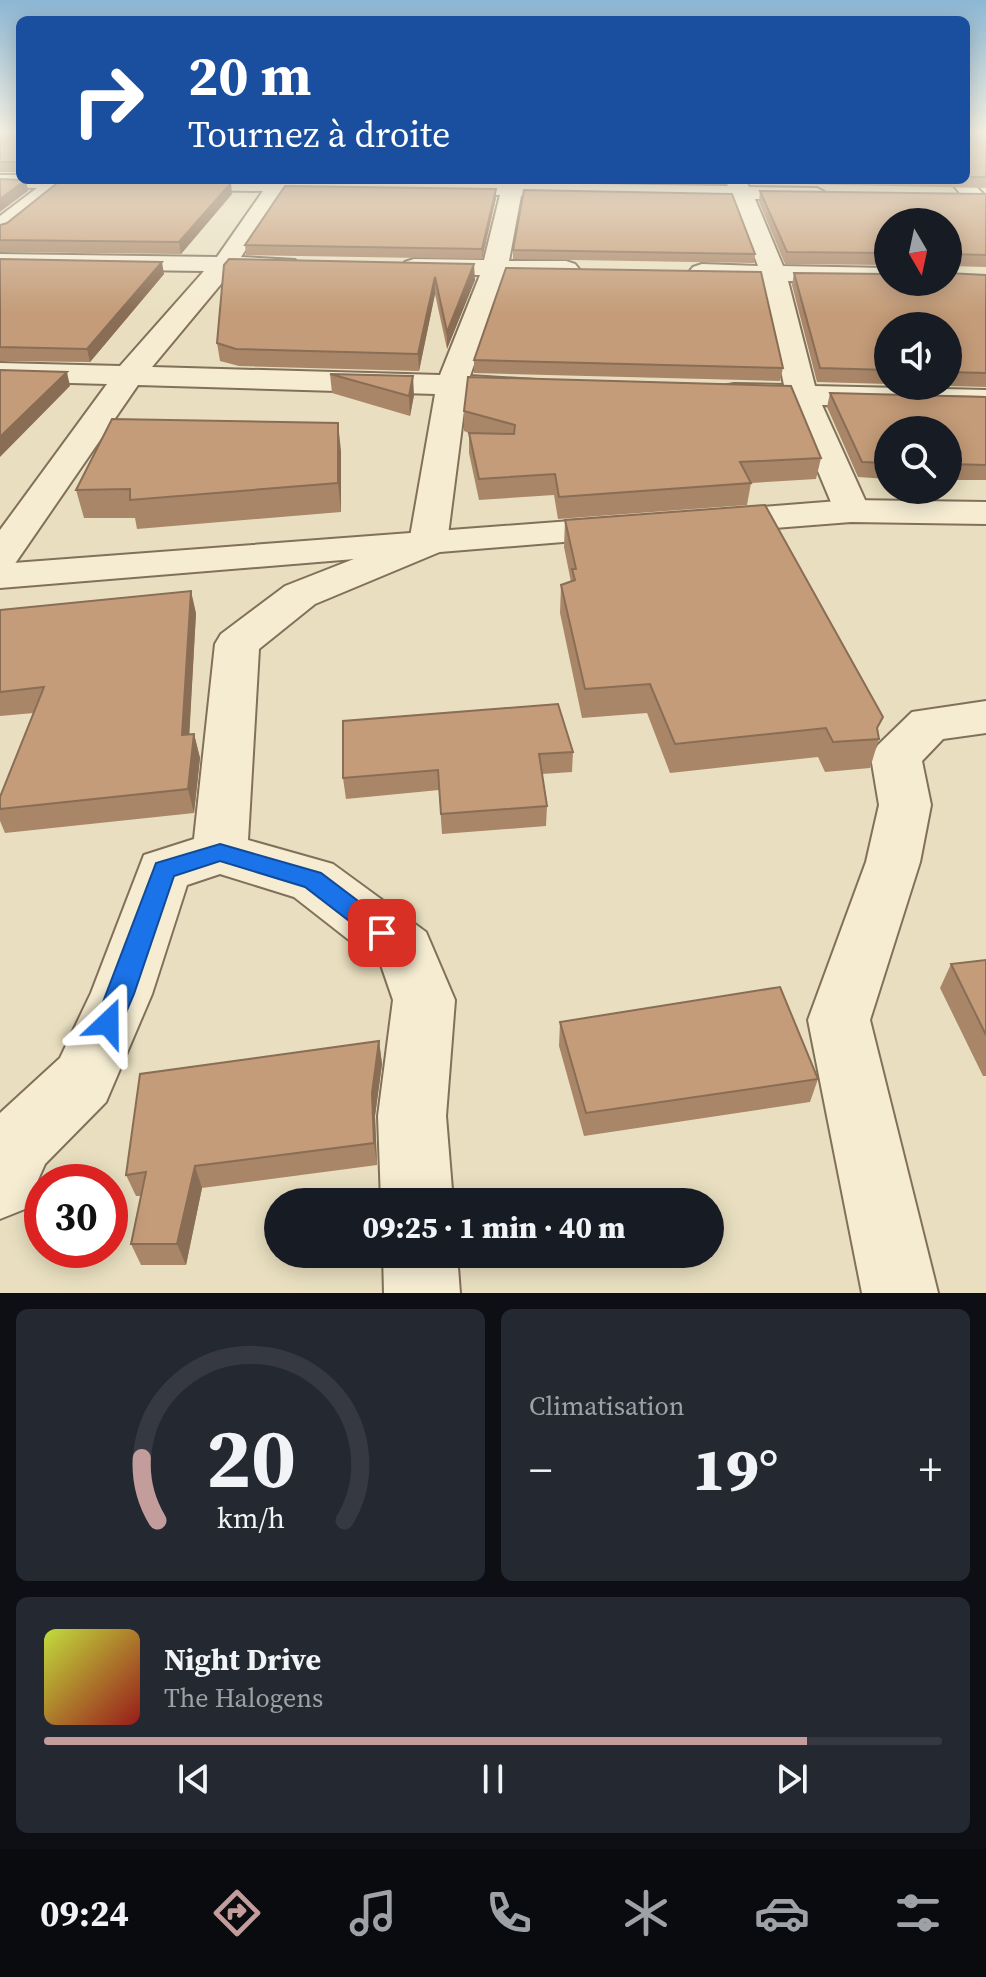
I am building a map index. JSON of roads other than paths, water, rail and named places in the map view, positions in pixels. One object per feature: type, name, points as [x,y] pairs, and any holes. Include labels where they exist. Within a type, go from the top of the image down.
[{"type":"street","points":[[0,227],[44,192]]},
{"type":"street","points":[[0,557],[130,374],[224,264],[272,192]]},
{"type":"street","points":[[428,543],[452,384],[495,268],[511,192]]},
{"type":"street","points":[[741,192],[773,273],[802,395],[851,511]]},
{"type":"street","points":[[811,192],[834,194]]},
{"type":"street","points":[[0,261],[304,266]]},
{"type":"street","points":[[383,267],[588,270]]},
{"type":"street","points":[[680,272],[874,276]]},
{"type":"street","points":[[0,372],[547,387]]},
{"type":"street","points":[[707,392],[986,399]]},
{"type":"street","points":[[0,576],[851,511],[986,513]]},
{"type":"street","points":[[220,853],[237,644],[300,595],[428,543]]},
{"type":"street","points":[[900,1293],[839,1020],[893,862],[905,805],[896,757],[929,724],[986,717]]},
{"type":"street","points":[[0,1184],[21,1140],[83,1080],[121,994],[164,870],[220,853],[313,880],[405,950],[424,1000],[412,1116],[416,1188]]},
{"type":"street","points":[[421,1268],[422,1293]]}]
